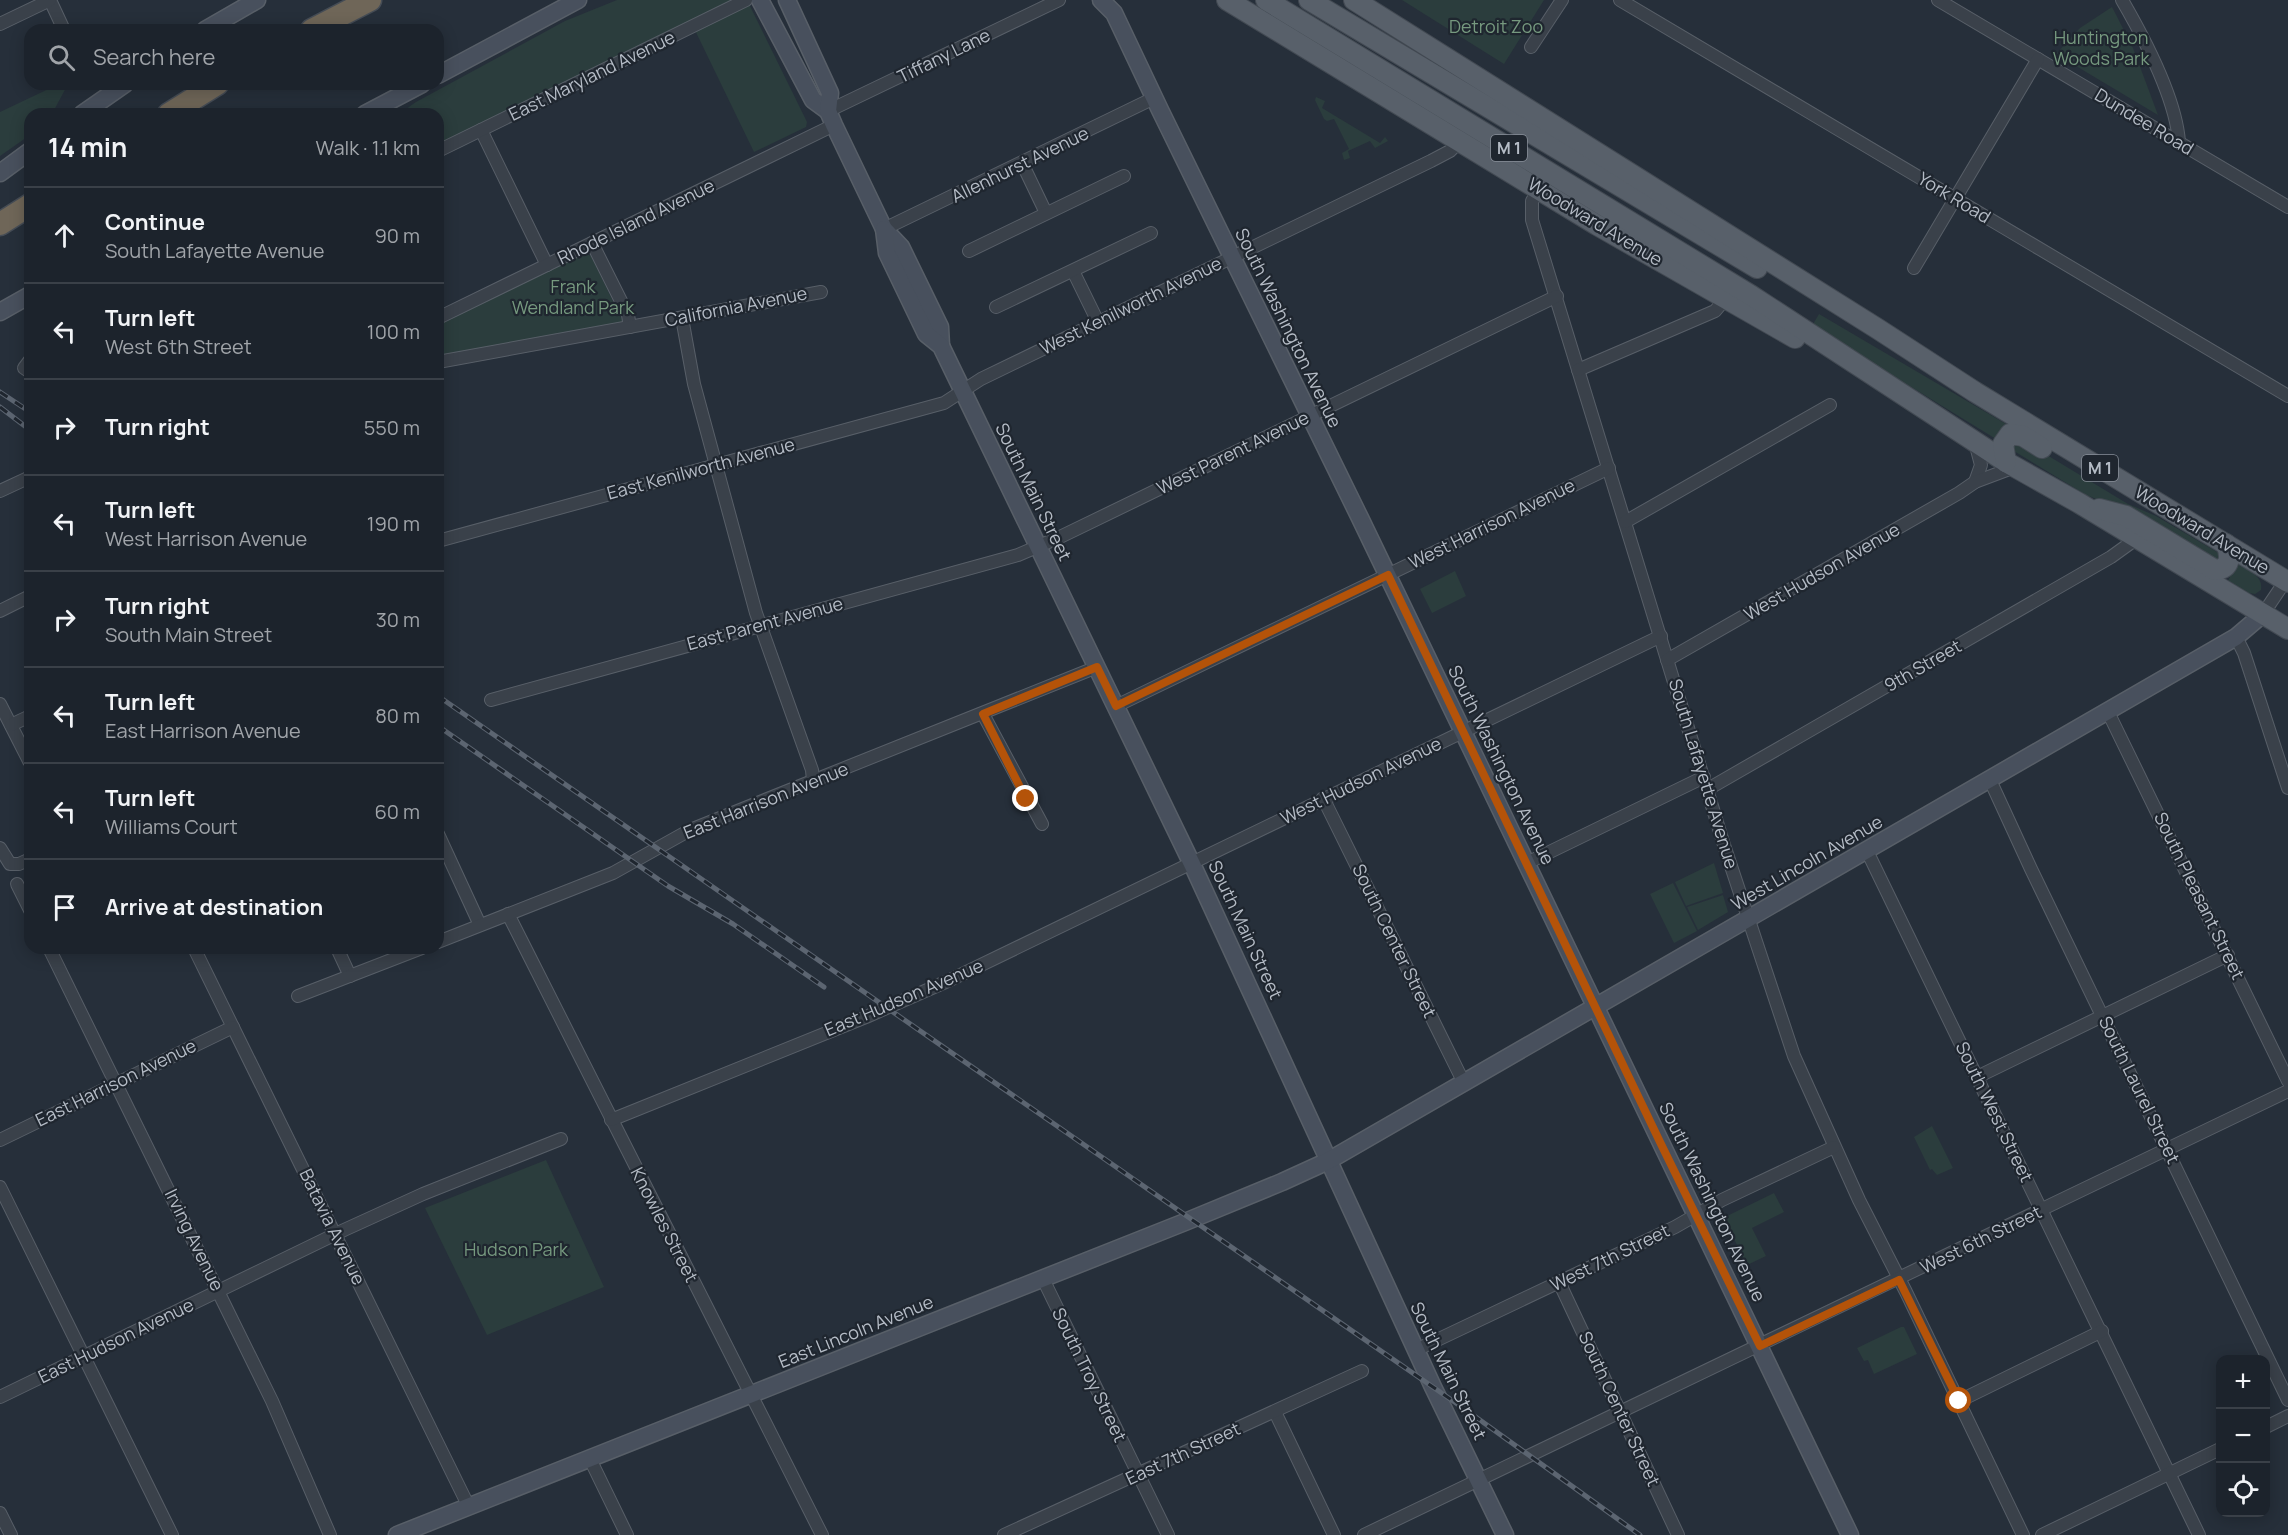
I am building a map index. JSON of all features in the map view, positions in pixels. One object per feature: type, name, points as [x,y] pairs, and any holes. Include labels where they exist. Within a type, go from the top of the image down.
[{"type":"highway","points":[[324,24],[370,0]]},
{"type":"highway","points":[[179,108],[207,90]]},
{"type":"highway","points":[[0,224],[24,209]]},
{"type":"main road","points":[[216,24],[257,0]]},
{"type":"main road","points":[[444,72],[578,0]]},
{"type":"main road","name":"South Main Street","points":[[760,0],[813,100],[831,118],[884,229],[887,254],[926,334],[940,346],[1116,706],[1192,864],[1416,1350],[1505,1535]]},
{"type":"main road","points":[[777,0],[795,35],[813,55]]},
{"type":"main road","name":"South Main Street","points":[[787,0],[830,93],[831,118]]},
{"type":"main road","name":"Woodward Avenue","points":[[1227,0],[1597,225],[1881,388],[1936,417]]},
{"type":"main road","name":"Woodward Avenue","points":[[1266,0],[1752,296],[2011,465],[2079,503]]},
{"type":"main road","name":"Woodward Avenue","points":[[1308,0],[1721,248],[1963,385]]},
{"type":"main road","name":"Woodward Avenue","points":[[1354,0],[1431,46],[1963,385],[2287,580]]},
{"type":"main road","name":"South Washington Avenue","points":[[1109,3],[1527,862],[1850,1535]]},
{"type":"main road","points":[[91,108],[116,90]]},
{"type":"main road","points":[[376,108],[411,90]]},
{"type":"main road","points":[[0,173],[24,156]]},
{"type":"main road","points":[[0,312],[24,298]]},
{"type":"main road","points":[[2011,465],[2003,444],[2006,438],[2015,434],[2023,436],[2117,494],[2162,506]]},
{"type":"main road","points":[[2079,503],[2126,516],[2215,570],[2224,568],[2228,563],[2226,544]]},
{"type":"main road","name":"M 1","points":[[2079,503],[2288,629]]},
{"type":"main road","name":"West Lincoln Avenue","points":[[1328,1161],[2236,637],[2263,614]]},
{"type":"main road","name":"East Lincoln Avenue","points":[[397,1535],[430,1529],[469,1507],[1043,1279],[1282,1182],[1328,1161]]},
{"type":"street","points":[[0,24],[50,0],[61,24]]},
{"type":"street","name":"East Maryland Avenue","points":[[444,148],[746,0]]},
{"type":"street","name":"Tiffany Lane","points":[[831,118],[1059,0]]},
{"type":"street","points":[[1531,47],[1562,0]]},
{"type":"street","name":"York Road","points":[[1620,0],[2288,396]]},
{"type":"street","name":"Dundee Road","points":[[1938,0],[2288,207]]},
{"type":"street","points":[[2122,0],[2154,60],[2178,128],[2179,142]]},
{"type":"street","points":[[1914,268],[2038,59]]},
{"type":"street","name":"Allenhurst Avenue","points":[[884,229],[1154,98]]},
{"type":"street","name":"Rhode Island Avenue","points":[[444,315],[592,243],[831,118]]},
{"type":"street","points":[[481,130],[547,265]]},
{"type":"street","name":"West Kenilworth Avenue","points":[[962,391],[981,379],[1450,151],[1460,141]]},
{"type":"street","points":[[1022,163],[1046,213]]},
{"type":"street","points":[[969,251],[1124,176]]},
{"type":"street","name":"South Lafayette Avenue","points":[[1539,189],[1532,201],[1532,220],[1748,919],[1800,1070],[1834,1147],[2023,1535]]},
{"type":"street","points":[[996,307],[1151,233]]},
{"type":"street","points":[[592,243],[628,315],[630,327]]},
{"type":"street","points":[[1073,271],[1098,322]]},
{"type":"street","name":"California Avenue","points":[[444,361],[821,292]]},
{"type":"street","name":"West Parent Avenue","points":[[1038,546],[1557,296]]},
{"type":"street","points":[[1578,370],[1715,311],[1726,298]]},
{"type":"street","points":[[682,318],[694,384],[759,625],[812,770],[813,781]]},
{"type":"street","name":"East Kenilworth Avenue","points":[[444,538],[944,403],[962,391]]},
{"type":"street","points":[[1625,522],[1830,405]]},
{"type":"street","points":[[1975,442],[1981,465],[1975,482]]},
{"type":"street","name":"West Hudson Avenue","points":[[1668,660],[1975,482],[2011,465]]},
{"type":"street","name":"West Harrison Avenue","points":[[1116,706],[1609,468]]},
{"type":"street","points":[[0,491],[24,480]]},
{"type":"street","name":"9th Street","points":[[1527,862],[1706,783],[2111,557],[2136,539]]},
{"type":"street","name":"East Parent Avenue","points":[[491,700],[1013,556],[1038,546]]},
{"type":"street","name":"West Lincoln Avenue","points":[[2263,614],[2287,580]]},
{"type":"street","points":[[0,611],[24,599]]},
{"type":"street","name":"West Hudson Avenue","points":[[1192,864],[1323,798],[1661,636]]},
{"type":"street","points":[[2236,637],[2244,653],[2288,788]]},
{"type":"street","name":"East Harrison Avenue","points":[[444,938],[613,873],[679,835],[1097,667]]},
{"type":"street","points":[[0,704],[24,753]]},
{"type":"street","name":"South Pleasant Street","points":[[2108,711],[2288,1081]]},
{"type":"street","points":[[983,714],[1026,799],[1042,824]]},
{"type":"street","points":[[11,725],[24,719]]},
{"type":"street","name":"South Laurel Street","points":[[1990,780],[2288,1400]]},
{"type":"street","name":"South Center Street","points":[[1323,798],[1464,1083]]},
{"type":"street","points":[[444,847],[480,925]]},
{"type":"street","points":[[0,848],[10,864],[24,862]]},
{"type":"street","name":"South West Street","points":[[1867,851],[2102,1331],[2199,1535]]},
{"type":"street","name":"East Hudson Avenue","points":[[611,1120],[903,1001],[1192,864]]},
{"type":"street","points":[[17,884],[24,898]]},
{"type":"street","name":"Knowles Street","points":[[508,914],[822,1535]]},
{"type":"street","name":"Irving Avenue","points":[[52,954],[272,1401],[330,1535]]},
{"type":"street","name":"Batavia Avenue","points":[[197,954],[469,1507]]},
{"type":"street","points":[[340,954],[350,976]]},
{"type":"street","points":[[298,996],[407,954]]},
{"type":"street","points":[[1977,1077],[2228,956]]},
{"type":"street","name":"East Harrison Avenue","points":[[0,1140],[233,1026]]},
{"type":"street","name":"West 6th Street","points":[[1364,1535],[1899,1280],[2288,1091]]},
{"type":"street","name":"East Hudson Avenue","points":[[0,1397],[336,1234],[423,1194],[561,1139]]},
{"type":"street","name":"West 7th Street","points":[[1416,1350],[1679,1225],[1696,1214],[1834,1147]]},
{"type":"street","points":[[0,1187],[172,1535]]},
{"type":"street","name":"South Troy Street","points":[[1043,1279],[1168,1535]]},
{"type":"street","name":"South Center Street","points":[[1559,1282],[1678,1535]]},
{"type":"street","points":[[1959,1401],[2102,1331]]},
{"type":"street","name":"East 7th Street","points":[[1004,1535],[1362,1371]]},
{"type":"street","points":[[1275,1412],[1334,1535]]},
{"type":"street","points":[[2270,1425],[2288,1416]]},
{"type":"street","points":[[2042,1535],[2216,1451]]},
{"type":"street","points":[[590,1459],[627,1535]]},
{"type":"street","points":[[0,1513],[11,1535]]},
{"type":"green space","points":[[617,0],[747,0],[807,122],[806,127],[754,152],[691,22],[444,142],[444,108],[408,108],[438,90],[444,90],[444,87],[565,21]]},
{"type":"green space","name":"Detroit Zoo","points":[[1402,0],[1544,0],[1504,64]]},
{"type":"green space","name":"Huntington Woods Park","points":[[2112,7],[2133,48],[2158,115],[2056,54],[2080,28]]},
{"type":"green space","points":[[46,90],[65,90],[55,108],[24,108],[24,139],[0,156],[0,112]]},
{"type":"green space","points":[[1316,97],[1325,101],[1322,108],[1380,143],[1385,137],[1388,141],[1375,148],[1370,141],[1348,151],[1350,158],[1344,160],[1342,153],[1349,149],[1334,119],[1327,121],[1324,119],[1315,100]]},
{"type":"green space","name":"Frank Wendland Park","points":[[585,253],[591,256],[623,322],[444,355],[444,321]]},
{"type":"green space","points":[[1819,314],[2006,424],[2005,426],[1996,439],[1812,326]]},
{"type":"green space","points":[[2022,440],[2128,504],[2156,516],[2217,552],[2220,556],[2216,565],[2117,507],[2086,495],[2014,451],[2013,441]]},
{"type":"green space","points":[[2236,564],[2257,577],[2261,590],[2255,594],[2249,593],[2228,581]]},
{"type":"green space","points":[[1455,571],[1466,596],[1432,613],[1420,589]]},
{"type":"green space","points":[[1714,863],[1723,893],[1686,906],[1675,882]]},
{"type":"green space","points":[[1673,883],[1697,931],[1674,943],[1650,894]]},
{"type":"green space","points":[[1723,895],[1728,912],[1698,930],[1687,907]]},
{"type":"green space","points":[[1932,1126],[1953,1168],[1937,1175],[1932,1169],[1930,1170],[1914,1137]]},
{"type":"green space","name":"Hudson Park","points":[[546,1160],[604,1287],[487,1335],[425,1208]]},
{"type":"green space","points":[[1774,1193],[1784,1212],[1752,1228],[1766,1256],[1747,1265],[1727,1225],[1727,1216]]},
{"type":"green space","points":[[1904,1327],[1917,1354],[1874,1374],[1868,1360],[1864,1361],[1857,1348]]},
{"type":"railway","points":[[0,392],[24,408]]},
{"type":"railway","points":[[0,407],[24,425]]},
{"type":"railway","points":[[444,700],[1466,1410],[1640,1535]]},
{"type":"railway","points":[[444,730],[668,886],[733,924],[824,987]]},
{"type":"route","points":[[1026,799],[983,714],[1097,667],[1116,706],[1388,575],[1760,1346],[1899,1280],[1959,1401]]}]
